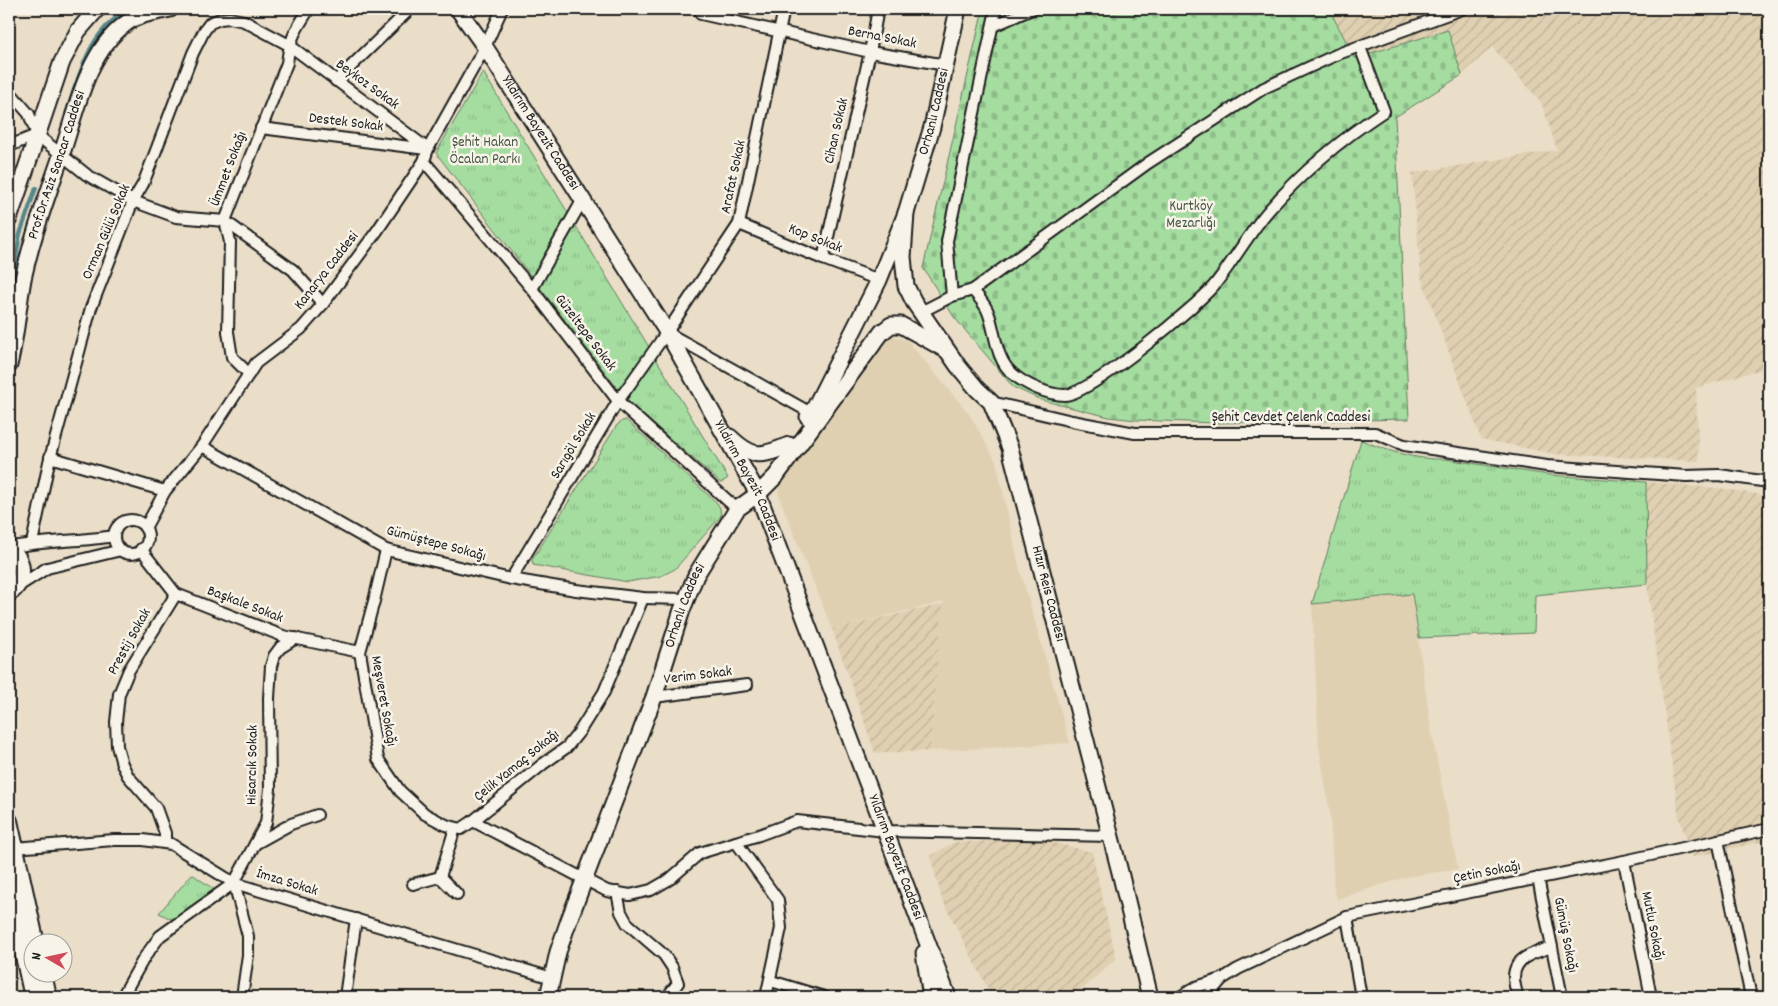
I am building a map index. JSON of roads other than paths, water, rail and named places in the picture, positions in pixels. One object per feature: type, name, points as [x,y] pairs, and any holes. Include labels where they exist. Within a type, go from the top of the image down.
[{"type":"main road","points":[[9,549],[18,557],[21,565],[19,582],[10,592]]},
{"type":"main road","points":[[9,821],[34,934]]},
{"type":"main road","points":[[9,888],[33,997]]},
{"type":"main road","points":[[45,984],[48,997]]},
{"type":"street","name":"Prof.Dr.Aziz Sancar Caddesi","points":[[9,219],[67,50],[78,31],[97,9]]},
{"type":"street","name":"Prof.Dr.Aziz Sancar Caddesi","points":[[9,365],[23,279],[32,243],[80,97],[94,62],[112,36],[125,24],[146,14],[170,9]]},
{"type":"street","name":"Ümmet Sokağı","points":[[248,374],[232,356],[228,332],[230,242],[225,221],[287,63],[289,45],[309,9]]},
{"type":"street","points":[[336,81],[410,9]]},
{"type":"street","name":"Yıldırım Bayezit Caddesi","points":[[458,9],[485,46],[667,332],[758,494],[948,997]]},
{"type":"street","name":"Kanarya Caddesi","points":[[145,528],[165,491],[202,446],[256,363],[301,329],[323,304],[377,231],[424,161],[428,149],[485,46],[502,9]]},
{"type":"street","name":"Berna Sokak","points":[[702,9],[701,14],[870,52],[946,65]]},
{"type":"street","name":"Arafat Sokak","points":[[667,332],[739,224],[784,9]]},
{"type":"street","name":"Cihan Sokak","points":[[823,259],[878,9]]},
{"type":"street","name":"Orhanlı Caddesi","points":[[906,213],[932,127],[958,9]]},
{"type":"street","points":[[952,296],[947,241],[996,9]]},
{"type":"street","points":[[993,26],[1032,9]]},
{"type":"street","points":[[921,312],[952,296],[973,290],[1148,163],[1264,88],[1338,54],[1462,9]]},
{"type":"street","name":"Orman Gülü Sokak","points":[[32,543],[50,457],[91,308],[133,201],[143,184],[152,162],[193,53],[204,31],[210,23],[229,18],[244,21],[289,45]]},
{"type":"street","name":"Beykoz Sokak","points":[[289,45],[428,149]]},
{"type":"street","points":[[973,290],[987,310],[996,344],[1004,364],[1012,373],[1045,392],[1066,395],[1080,390],[1107,373],[1173,324],[1215,284],[1269,210],[1309,167],[1346,137],[1384,111],[1360,47]]},
{"type":"street","points":[[9,91],[29,114],[37,135],[88,174],[133,201],[176,217],[225,221],[293,270],[323,304]]},
{"type":"street","name":"Destek Sokak","points":[[261,128],[428,149]]},
{"type":"street","points":[[9,146],[37,135]]},
{"type":"street","name":"Güzeltepe Sokak","points":[[424,161],[532,289],[618,401],[737,509]]},
{"type":"street","points":[[532,289],[582,201]]},
{"type":"street","points":[[758,494],[768,471],[811,413],[879,280],[906,213]]},
{"type":"street","name":"Hızır Reis Caddesi","points":[[906,213],[904,257],[906,286],[921,312],[948,351],[977,389],[991,402],[1010,448],[1111,836],[1150,997]]},
{"type":"street","name":"Kop Sokak","points":[[739,224],[879,280]]},
{"type":"street","name":"Orhanlı Caddesi","points":[[552,996],[552,978],[558,952],[654,697],[686,599],[696,575],[737,509],[758,494],[776,476],[882,332],[891,325],[901,325],[948,351]]},
{"type":"street","points":[[667,332],[811,413]]},
{"type":"street","name":"Sarıgöl Sokak","points":[[511,579],[618,401],[667,332]]},
{"type":"street","name":"Şehit Cevdet Çelenk Caddesi","points":[[991,402],[1072,421],[1135,432],[1375,433],[1404,445],[1546,466],[1686,476],[1719,475],[1769,482]]},
{"type":"street","points":[[722,430],[743,449],[755,454],[767,454],[789,445]]},
{"type":"street","name":"Gümüştepe Sokağı","points":[[202,446],[386,550],[511,579],[576,590],[643,598],[686,599]]},
{"type":"street","points":[[50,457],[165,491]]},
{"type":"street","points":[[127,520],[137,521],[145,528],[148,538],[142,549],[130,554],[117,546],[114,536],[118,526],[127,520]]},
{"type":"street","points":[[9,549],[32,543],[114,536]]},
{"type":"street","points":[[142,549],[176,594]]},
{"type":"street","points":[[10,592],[47,568],[121,550]]},
{"type":"street","name":"Meşveret Sokağı","points":[[386,550],[360,652],[378,759],[400,791],[425,814],[455,828]]},
{"type":"street","name":"Başkale Sokak","points":[[176,594],[283,636],[360,652]]},
{"type":"street","name":"Prestij Sokak","points":[[165,843],[165,833],[156,808],[128,776],[122,764],[116,722],[119,694],[129,670],[176,594]]},
{"type":"street","name":"Çelik Yamaç Sokağı","points":[[473,821],[567,747],[579,732],[604,692],[643,598]]},
{"type":"street","name":"Hisarcık Sokak","points":[[122,997],[144,958],[160,936],[196,908],[234,883],[266,823],[270,789],[269,698],[271,666],[274,656],[280,648],[296,638]]},
{"type":"street","name":"Verim Sokak","points":[[654,697],[747,685]]},
{"type":"street","points":[[255,844],[291,824],[317,815]]},
{"type":"street","points":[[440,877],[455,828],[461,829],[473,821],[607,891],[630,895],[651,890],[670,879],[700,853],[797,822],[885,831],[1111,836]]},
{"type":"street","name":"Çetin Sokağı","points":[[1180,997],[1196,987],[1222,979],[1238,969],[1347,917],[1624,861],[1769,829]]},
{"type":"street","name":"İmza Sokak","points":[[14,848],[114,840],[143,840],[171,844],[234,883],[552,978]]},
{"type":"street","points":[[1718,840],[1751,997]]},
{"type":"street","points":[[736,842],[778,900],[781,928],[766,997]]},
{"type":"street","name":"Mutlu Sokağı","points":[[1624,861],[1650,997]]},
{"type":"street","points":[[413,884],[440,877]]},
{"type":"street","points":[[440,877],[457,894]]},
{"type":"street","name":"Gümüş Sokağı","points":[[1538,878],[1562,997]]},
{"type":"street","points":[[234,883],[248,936],[248,955],[242,997]]},
{"type":"street","points":[[616,892],[621,912],[627,923],[664,955],[672,967],[678,983],[667,997]]},
{"type":"street","points":[[1347,917],[1361,997]]},
{"type":"street","points":[[345,997],[356,919]]},
{"type":"street","points":[[919,920],[932,997]]},
{"type":"street","points":[[1518,997],[1514,977],[1517,966],[1525,957],[1552,947]]},
{"type":"street","name":"Çetin Sokağı","points":[[1207,997],[1222,979]]},
{"type":"street","points":[[771,981],[824,997]]},
{"type":"waterway","points":[[66,114],[82,68],[96,39],[106,27],[132,9]]},
{"type":"waterway","points":[[9,299],[20,234],[36,188]]},
{"type":"park label","name":"Şehit Hakan Öcalan Parkı","points":[[485,152]]},
{"type":"park label","name":"Kurtköy Mezarlığı","points":[[1191,216]]}]
